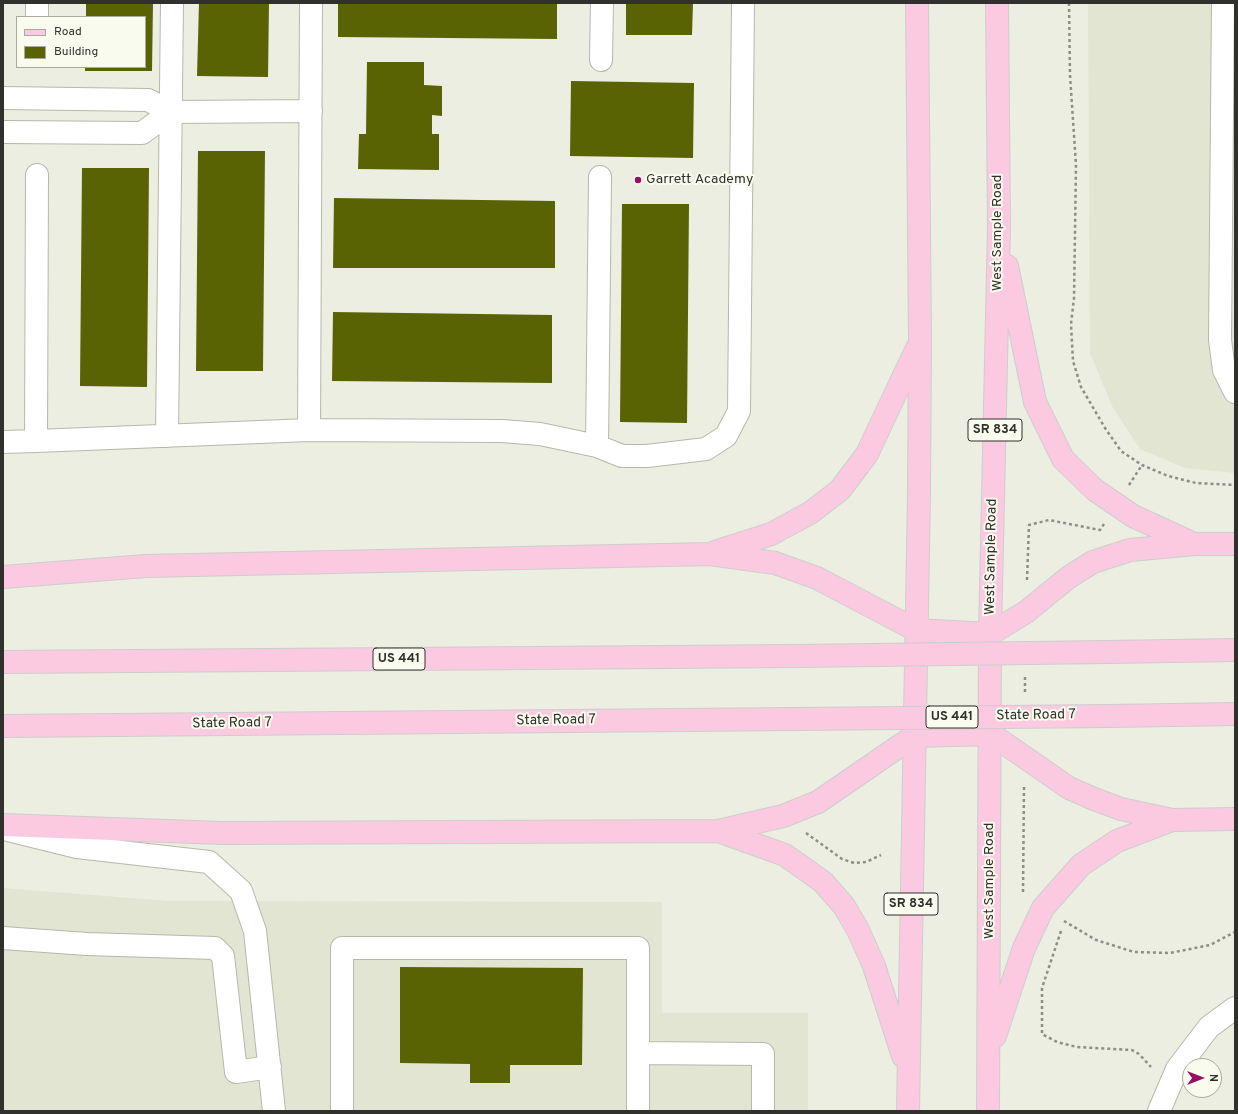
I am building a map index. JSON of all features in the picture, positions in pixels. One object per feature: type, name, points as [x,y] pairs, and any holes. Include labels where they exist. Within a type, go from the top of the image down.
[{"type":"main road","name":"SR 834","points":[[908,1111],[920,341],[917,3]]},
{"type":"main road","name":"West Sample Road","points":[[988,1111],[991,734],[990,634],[999,225],[997,3]]},
{"type":"main road","points":[[999,225],[1034,402],[1063,459],[1095,490],[1133,516],[1195,544]]},
{"type":"main road","points":[[710,554],[771,534],[810,513],[840,490],[867,454],[920,341]]},
{"type":"main road","points":[[3,577],[146,566],[710,554],[775,563],[817,578],[916,630],[990,634],[1026,612],[1068,577],[1093,562],[1130,550],[1195,544],[1235,544]]},
{"type":"main road","name":"US 441","points":[[3,662],[796,656],[1235,650]]},
{"type":"main road","name":"State Road 7","points":[[3,726],[1235,714]]},
{"type":"main road","points":[[3,825],[222,833],[718,831],[783,816],[818,802],[914,736],[991,734],[1053,777],[1094,799],[1121,809],[1172,820],[1235,819]]},
{"type":"main road","points":[[989,1054],[1024,948],[1044,908],[1081,865],[1117,841],[1172,820]]},
{"type":"main road","points":[[718,831],[785,855],[823,882],[844,906],[858,930],[874,966],[908,1072]]},
{"type":"lane","points":[[37,3],[37,16]]},
{"type":"lane","points":[[167,436],[172,3]]},
{"type":"lane","points":[[309,430],[312,3]]},
{"type":"lane","points":[[601,60],[602,3]]},
{"type":"lane","points":[[3,442],[309,430],[502,432],[540,434],[597,446],[622,456],[647,456],[706,450],[726,436],[739,411],[743,3]]},
{"type":"lane","points":[[1223,3],[1220,340],[1224,370],[1235,392]]},
{"type":"lane","points":[[3,98],[148,100],[171,112],[311,111]]},
{"type":"lane","points":[[3,132],[142,133],[171,112]]},
{"type":"lane","points":[[36,441],[37,174]]},
{"type":"lane","points":[[597,446],[600,177]]},
{"type":"lane","points":[[3,828],[77,847],[209,862],[242,891],[256,931],[274,1111]]},
{"type":"lane","points":[[3,938],[87,944],[215,948],[223,956],[236,1072],[270,1067]]},
{"type":"lane","points":[[342,1111],[342,948],[638,948],[638,1111]]},
{"type":"lane","points":[[1159,1111],[1177,1070],[1209,1027],[1235,1008]]},
{"type":"lane","points":[[638,1053],[763,1054],[763,1111]]},
{"type":"path","points":[[1069,3],[1070,75],[1076,164],[1074,298],[1071,324],[1073,361],[1081,387],[1105,428],[1121,451],[1142,465],[1168,476],[1196,483],[1235,485]]},
{"type":"path","points":[[800,829],[842,859],[854,863],[866,862],[881,855]]},
{"type":"path","points":[[1169,1087],[1140,1054],[1132,1050],[1077,1046],[1057,1042],[1042,1034],[1042,988],[1064,920],[1096,940],[1134,952],[1170,953],[1210,945],[1235,932]]},
{"type":"shaded area","points":[[1088,3],[1235,3],[1235,473],[1185,468],[1140,449],[1112,406],[1090,353]]},
{"type":"shaded area","points":[[3,888],[169,901],[662,902],[662,1013],[808,1013],[808,1111],[3,1111]]},
{"type":"building","points":[[86,3],[153,3],[152,71],[85,71],[85,68],[146,68],[146,16],[86,16]]},
{"type":"building","points":[[199,3],[269,3],[268,77],[197,76]]},
{"type":"building","points":[[338,3],[557,3],[557,39],[338,37]]},
{"type":"building","points":[[626,3],[693,3],[692,35],[626,35]]},
{"type":"building","points":[[367,62],[424,62],[424,85],[442,86],[442,116],[432,115],[432,134],[439,134],[439,170],[358,169],[359,134],[366,134]]},
{"type":"building","points":[[571,81],[694,83],[693,158],[570,156]]},
{"type":"building","points":[[198,151],[265,151],[263,371],[196,371]]},
{"type":"building","points":[[82,168],[149,168],[147,387],[80,386]]},
{"type":"building","points":[[334,198],[555,201],[555,268],[333,268]]},
{"type":"building","points":[[622,204],[689,204],[687,423],[620,422]]},
{"type":"building","points":[[333,312],[552,315],[552,383],[332,381]]},
{"type":"building","points":[[400,967],[583,968],[582,1065],[510,1065],[510,1083],[470,1083],[470,1064],[400,1063]]},
{"type":"place","name":"Garrett Academy","points":[[638,180]]}]
